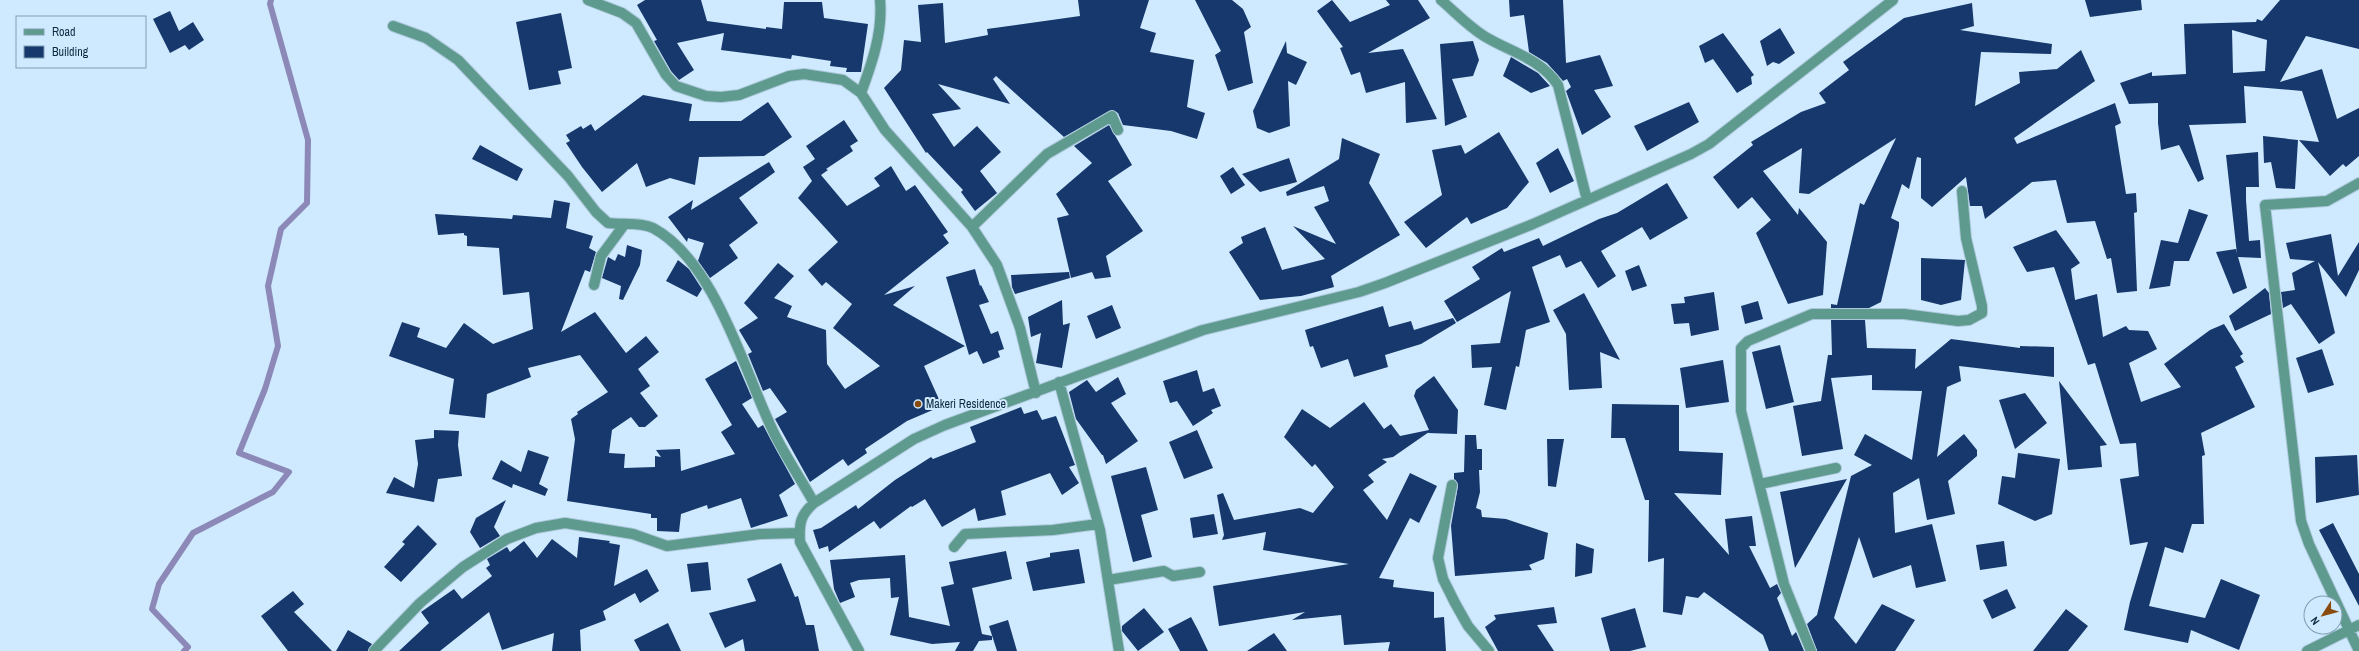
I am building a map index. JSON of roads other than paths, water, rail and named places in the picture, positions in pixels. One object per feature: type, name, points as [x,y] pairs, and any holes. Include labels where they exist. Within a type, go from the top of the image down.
[{"type":"street","points":[[588,0],[622,13],[636,23],[662,70],[676,86],[706,96],[721,97],[739,95],[789,76],[804,74],[843,80],[862,93],[885,130],[972,227],[997,265],[1020,328],[1036,393]]},
{"type":"street","points":[[862,93],[874,57],[881,14],[880,0]]},
{"type":"street","points":[[1441,0],[1484,36],[1540,64],[1550,73],[1558,84],[1587,200]]},
{"type":"street","points":[[859,651],[800,542],[798,526],[801,518],[814,502],[914,439],[945,425],[1036,393],[1060,382],[1203,330],[1359,292],[1385,283],[1533,224],[1709,144],[1888,1]]},
{"type":"street","points":[[393,26],[426,38],[458,60],[568,176],[596,212],[608,223],[642,225],[652,228],[677,247],[701,275],[726,323],[774,432],[814,502]]},
{"type":"street","points":[[972,227],[1047,154],[1112,116],[1118,130]]},
{"type":"street","points":[[2359,183],[2327,201],[2264,205],[2301,521],[2309,544],[2359,651]]},
{"type":"street","points":[[1811,651],[1784,584],[1741,411],[1740,353],[1744,344],[1786,323],[1812,314],[1904,314],[1958,321],[1977,317],[1982,314],[1982,306],[1966,238],[1962,191]]},
{"type":"street","points":[[594,284],[601,256],[624,225]]},
{"type":"street","points":[[1060,382],[1098,524],[1119,651]]},
{"type":"street","points":[[1760,484],[1836,468]]},
{"type":"street","points":[[1452,485],[1438,558],[1443,579],[1468,626],[1489,651]]},
{"type":"street","points":[[374,651],[420,603],[464,567],[507,539],[536,528],[565,523],[633,534],[667,546],[760,534],[799,533]]},
{"type":"street","points":[[954,546],[965,534],[1053,530],[1098,524]]},
{"type":"street","points":[[1108,580],[1164,571],[1173,576],[1200,572]]},
{"type":"street","points":[[2307,651],[2359,625]]},
{"type":"waterway","points":[[184,651],[188,647],[152,609],[159,584],[193,533],[273,492],[289,472],[239,453],[265,389],[278,346],[268,286],[281,229],[307,203],[308,140],[270,4],[271,0]]},
{"type":"place","name":"Makeri Residence","points":[[918,404]]}]
